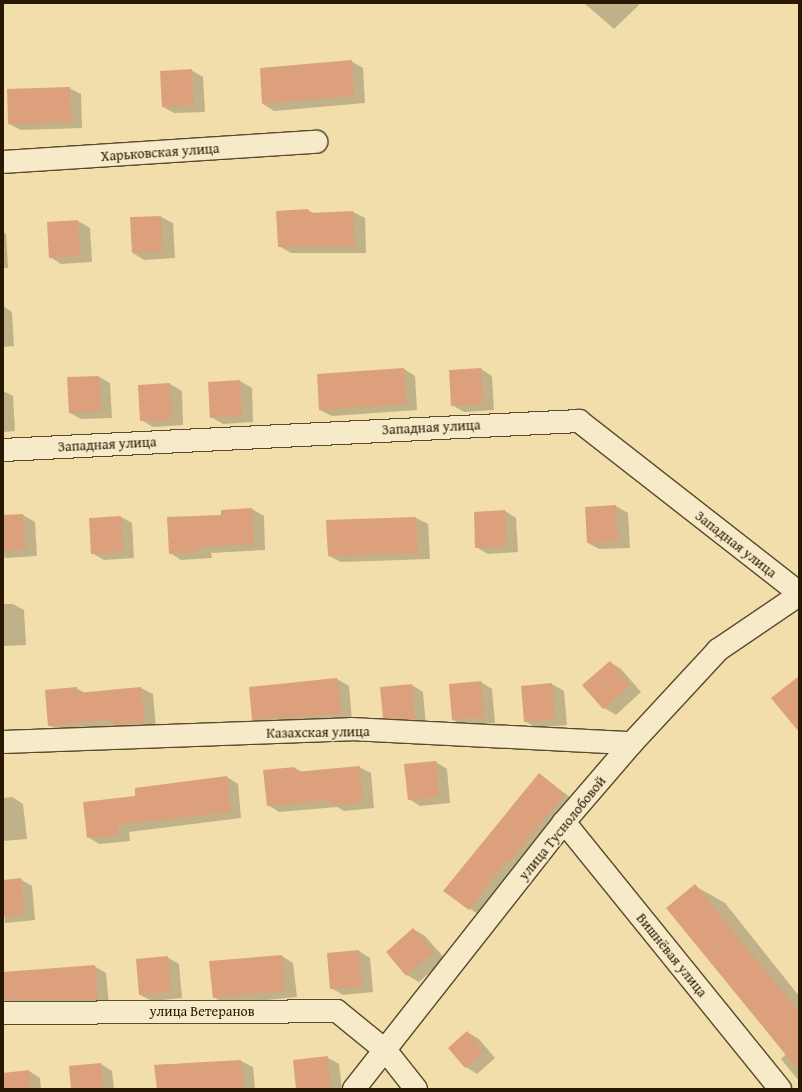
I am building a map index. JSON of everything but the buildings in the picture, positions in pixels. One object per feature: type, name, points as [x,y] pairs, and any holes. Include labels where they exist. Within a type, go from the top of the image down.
[{"type":"street","name":"Харьковская улица","points":[[3,162],[316,142]]},
{"type":"street","name":"Западная улица","points":[[3,450],[579,421],[799,594]]},
{"type":"street","name":"улица Туснолобовой","points":[[354,1089],[386,1052],[564,822],[632,743],[718,650],[799,594]]},
{"type":"street","name":"Казахская улица","points":[[3,742],[351,730],[632,743]]},
{"type":"street","name":"Вишнёвая улица","points":[[564,822],[780,1089]]},
{"type":"street","name":"улица Ветеранов","points":[[3,1014],[338,1011],[386,1052],[416,1089]]}]
